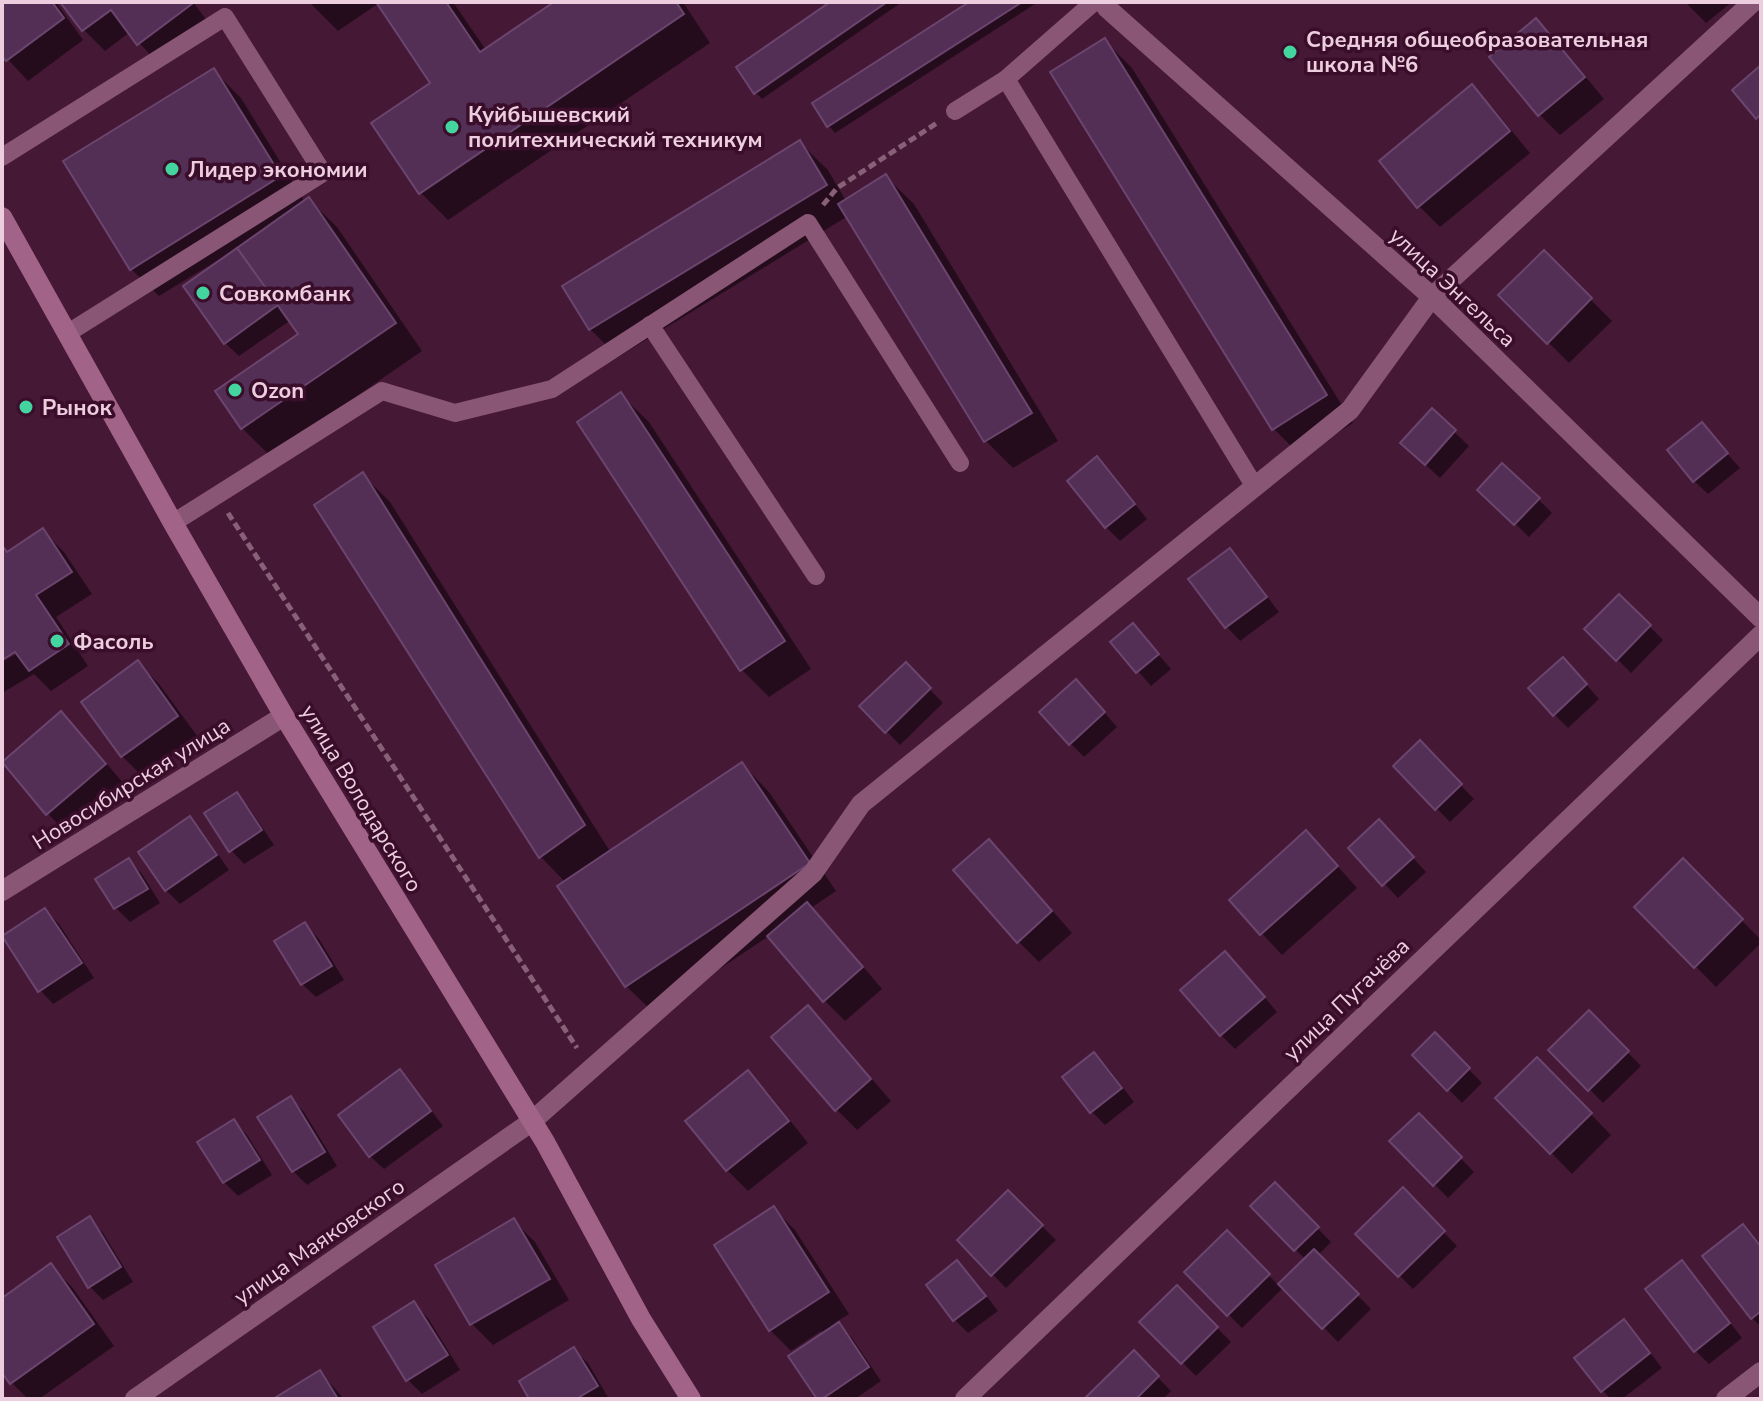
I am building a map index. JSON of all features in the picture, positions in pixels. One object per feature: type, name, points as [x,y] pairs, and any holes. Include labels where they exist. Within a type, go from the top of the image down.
[{"type":"main road","name":"улица Володарского","points":[[2,217],[284,716],[545,1142],[641,1319],[691,1399]]},
{"type":"street","name":"улица Энгельса","points":[[1103,2],[1432,297],[1761,618]]},
{"type":"street","name":"улица Маяковского","points":[[135,1399],[531,1122],[813,873],[861,804],[1350,410],[1432,297],[1753,2]]},
{"type":"street","name":"улица Пугачёва","points":[[965,1399],[1761,635]]},
{"type":"street","name":"Новосибирская улица","points":[[2,891],[284,716]]},
{"type":"street","points":[[1726,1399],[1761,1372]]},
{"type":"lane","points":[[955,111],[1006,79],[1094,2]]},
{"type":"lane","points":[[2,157],[225,17],[323,173],[68,333]]},
{"type":"lane","points":[[1006,79],[1255,487]]},
{"type":"lane","points":[[173,523],[382,391],[455,413],[552,389],[808,223],[960,463]]},
{"type":"lane","points":[[650,325],[816,576]]},
{"type":"path","points":[[808,223],[837,188],[955,111]]},
{"type":"path","points":[[217,496],[590,1069]]},
{"type":"building","points":[[2,2],[52,2],[64,18],[6,61],[2,56]]},
{"type":"building","points":[[60,2],[192,4],[137,45],[111,10],[82,31]]},
{"type":"building","points":[[376,2],[446,2],[480,52],[554,2],[676,2],[684,14],[419,194],[371,123],[430,83]]},
{"type":"building","points":[[830,2],[887,2],[754,94],[736,67]]},
{"type":"building","points":[[969,2],[1022,2],[827,127],[812,103]]},
{"type":"building","points":[[1536,18],[1585,77],[1538,116],[1489,57]]},
{"type":"building","points":[[1105,38],[1327,395],[1272,430],[1050,72]]},
{"type":"building","points":[[1761,65],[1761,114],[1756,119],[1732,90]]},
{"type":"building","name":"Лидер экономии","points":[[214,68],[281,176],[130,270],[63,161]]},
{"type":"building","points":[[1472,84],[1510,131],[1417,208],[1379,161]]},
{"type":"building","points":[[800,140],[827,185],[589,330],[562,286]]},
{"type":"building","points":[[886,174],[1032,413],[984,442],[838,204]]},
{"type":"building","points":[[309,197],[396,323],[241,429],[215,391],[298,334],[237,248]]},
{"type":"building","points":[[237,248],[278,305],[224,344],[183,286]]},
{"type":"building","points":[[1544,250],[1592,298],[1547,344],[1498,295]]},
{"type":"building","points":[[621,392],[785,641],[740,671],[577,422]]},
{"type":"building","points":[[1432,408],[1456,430],[1425,465],[1400,443]]},
{"type":"building","points":[[1702,422],[1728,453],[1693,482],[1667,450]]},
{"type":"building","points":[[1097,456],[1135,504],[1105,528],[1067,481]]},
{"type":"building","points":[[1502,463],[1540,498],[1514,525],[1477,490]]},
{"type":"building","points":[[363,472],[585,825],[539,858],[314,505]]},
{"type":"building","points":[[43,528],[72,572],[36,595],[69,644],[29,671],[15,652],[2,660],[2,550],[4,548],[7,552]]},
{"type":"building","points":[[1230,548],[1267,597],[1225,628],[1188,579]]},
{"type":"building","points":[[1619,594],[1651,625],[1616,661],[1584,629]]},
{"type":"building","points":[[1133,623],[1159,654],[1136,673],[1110,642]]},
{"type":"building","points":[[1563,657],[1587,684],[1553,716],[1528,688]]},
{"type":"building","points":[[138,660],[178,716],[121,757],[81,702]]},
{"type":"building","points":[[906,662],[931,688],[885,733],[859,706]]},
{"type":"building","points":[[1076,679],[1105,712],[1069,745],[1039,712]]},
{"type":"building","points":[[61,711],[106,764],[46,815],[2,762]]},
{"type":"building","points":[[1420,740],[1462,784],[1435,810],[1393,766]]},
{"type":"building","points":[[742,762],[810,863],[625,987],[557,886]]},
{"type":"building","points":[[237,792],[262,830],[229,852],[204,813]]},
{"type":"building","points":[[190,816],[217,855],[165,891],[138,852]]},
{"type":"building","points":[[1379,819],[1414,857],[1382,886],[1348,848]]},
{"type":"building","points":[[1306,830],[1338,866],[1260,935],[1229,900]]},
{"type":"building","points":[[989,839],[1052,911],[1017,943],[953,870]]},
{"type":"building","points":[[129,858],[148,889],[114,909],[95,879]]},
{"type":"building","points":[[1683,858],[1743,919],[1694,968],[1634,907]]},
{"type":"building","points":[[807,902],[863,967],[823,1002],[767,936]]},
{"type":"building","points":[[45,908],[82,963],[38,992],[2,936]]},
{"type":"building","points":[[305,922],[332,966],[301,985],[274,941]]},
{"type":"building","points":[[1225,951],[1265,997],[1220,1036],[1180,990]]},
{"type":"building","points":[[808,1005],[871,1079],[835,1111],[771,1037]]},
{"type":"building","points":[[1589,1010],[1629,1051],[1588,1091],[1548,1050]]},
{"type":"building","points":[[1435,1032],[1470,1068],[1447,1091],[1412,1055]]},
{"type":"building","points":[[1094,1052],[1122,1088],[1090,1113],[1062,1077]]},
{"type":"building","points":[[1537,1057],[1592,1113],[1550,1154],[1495,1098]]},
{"type":"building","points":[[400,1069],[431,1111],[369,1157],[338,1115]]},
{"type":"building","points":[[748,1070],[789,1121],[726,1171],[685,1121]]},
{"type":"building","points":[[291,1096],[325,1152],[292,1172],[257,1117]]},
{"type":"building","points":[[1419,1113],[1462,1157],[1433,1186],[1389,1141]]},
{"type":"building","points":[[234,1119],[260,1160],[223,1183],[197,1142]]},
{"type":"building","points":[[1275,1182],[1319,1227],[1294,1251],[1250,1206]]},
{"type":"building","points":[[1403,1187],[1445,1231],[1398,1277],[1355,1234]]},
{"type":"building","points":[[1008,1190],[1043,1225],[991,1276],[957,1240]]},
{"type":"building","points":[[774,1206],[829,1292],[769,1331],[714,1245]]},
{"type":"building","points":[[90,1216],[121,1267],[88,1288],[57,1237]]},
{"type":"building","points":[[514,1218],[550,1279],[470,1325],[435,1265]]},
{"type":"building","points":[[1743,1224],[1761,1247],[1761,1311],[1751,1319],[1702,1256]]},
{"type":"building","points":[[1227,1230],[1270,1274],[1227,1316],[1184,1272]]},
{"type":"building","points":[[1314,1249],[1359,1294],[1322,1329],[1278,1284]]},
{"type":"building","points":[[957,1260],[986,1296],[953,1321],[926,1285]]},
{"type":"building","points":[[1682,1260],[1730,1323],[1694,1352],[1645,1289]]},
{"type":"building","points":[[51,1263],[94,1324],[10,1384],[2,1373],[2,1298]]},
{"type":"building","points":[[1177,1285],[1218,1327],[1181,1364],[1139,1322]]},
{"type":"building","points":[[414,1301],[448,1355],[406,1381],[373,1327]]},
{"type":"building","points":[[1624,1319],[1650,1353],[1601,1392],[1574,1358]]},
{"type":"building","points":[[839,1322],[869,1367],[822,1399],[817,1399],[788,1356]]},
{"type":"building","points":[[574,1347],[598,1386],[576,1399],[529,1399],[519,1381]]},
{"type":"building","points":[[1134,1350],[1159,1376],[1136,1399],[1084,1399]]},
{"type":"building","points":[[320,1370],[338,1399],[273,1399]]},
{"type":"place","name":"Средняя общеобразовательная школа №6","points":[[1290,52]]},
{"type":"place","name":"Куйбышевский политехнический техникум","points":[[452,127]]},
{"type":"place","name":"Лидер экономии","points":[[172,169]]},
{"type":"place","name":"Совкомбанк","points":[[203,293]]},
{"type":"place","name":"Ozon","points":[[235,390]]},
{"type":"place","name":"Рынок","points":[[26,407]]},
{"type":"place","name":"Фасоль","points":[[57,641]]}]
